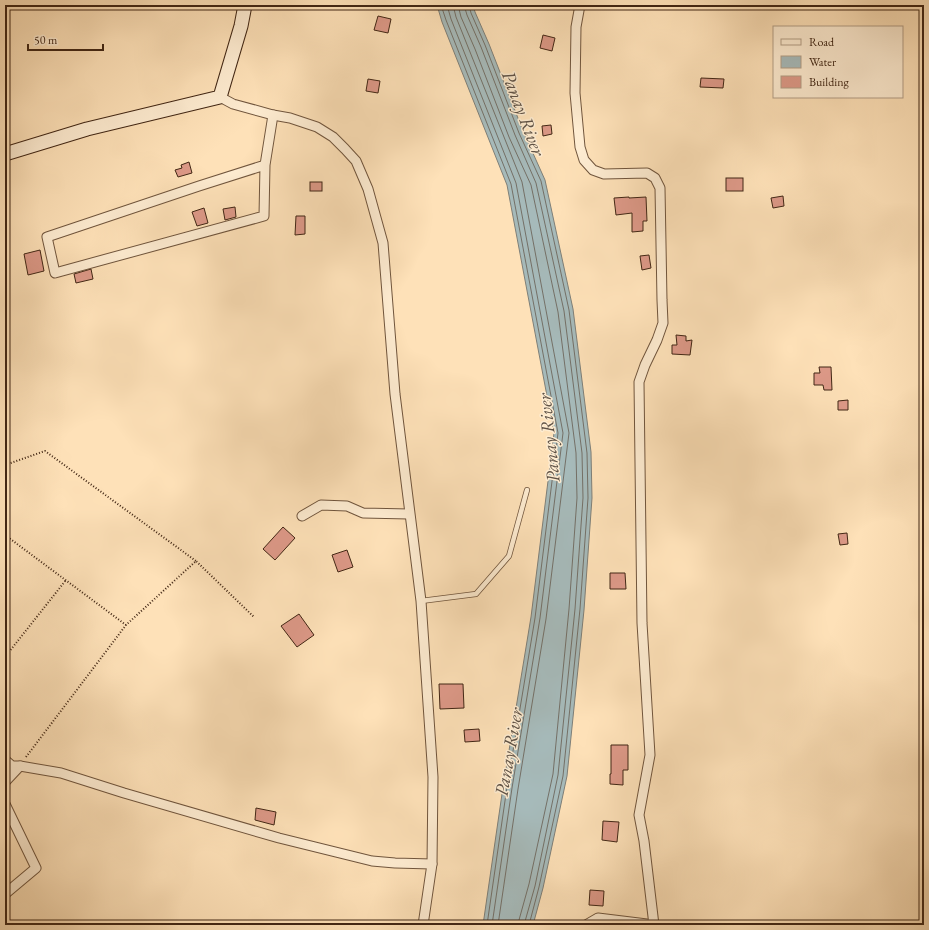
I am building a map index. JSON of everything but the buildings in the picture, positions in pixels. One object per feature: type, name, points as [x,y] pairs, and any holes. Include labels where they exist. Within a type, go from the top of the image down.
[{"type":"street","points":[[220,97],[241,26],[245,5]]},
{"type":"street","points":[[580,5],[576,27],[575,93],[580,147],[584,160],[593,170],[604,174],[648,173],[655,178],[660,188],[663,323],[658,340],[639,382],[642,623],[650,755],[639,815],[644,841],[654,925],[598,918],[586,925]]},
{"type":"street","points":[[5,154],[87,129],[220,97],[233,104],[272,115],[290,118],[316,127],[333,137],[356,161],[368,189],[383,243],[395,394],[421,601],[433,777],[432,864],[423,925]]},
{"type":"street","points":[[265,165],[46,237],[55,273],[264,216],[265,165],[272,115]]},
{"type":"street","points":[[302,516],[321,505],[347,506],[362,513],[410,514]]},
{"type":"street","points":[[5,760],[12,766],[61,773],[279,838],[372,860],[395,863],[432,864]]},
{"type":"street","points":[[5,782],[20,766]]},
{"type":"street","points":[[5,804],[36,868],[5,894]]},
{"type":"lane","points":[[421,601],[476,594],[509,556],[527,490]]},
{"type":"path","points":[[5,465],[45,451],[196,561],[254,617]]},
{"type":"path","points":[[5,535],[126,624]]},
{"type":"path","points":[[20,766],[126,624],[196,561]]},
{"type":"path","points":[[5,657],[66,580]]},
{"type":"water","points":[[437,5],[473,5],[523,131],[545,180],[573,309],[591,452],[592,498],[584,610],[567,776],[543,888],[533,925],[483,925],[503,787],[531,617],[554,433],[507,185],[442,22]]},
{"type":"water label","name":"Panay River","points":[[524,113]]},
{"type":"water label","name":"Panay River","points":[[548,438]]},
{"type":"water label","name":"Panay River","points":[[508,752]]}]
